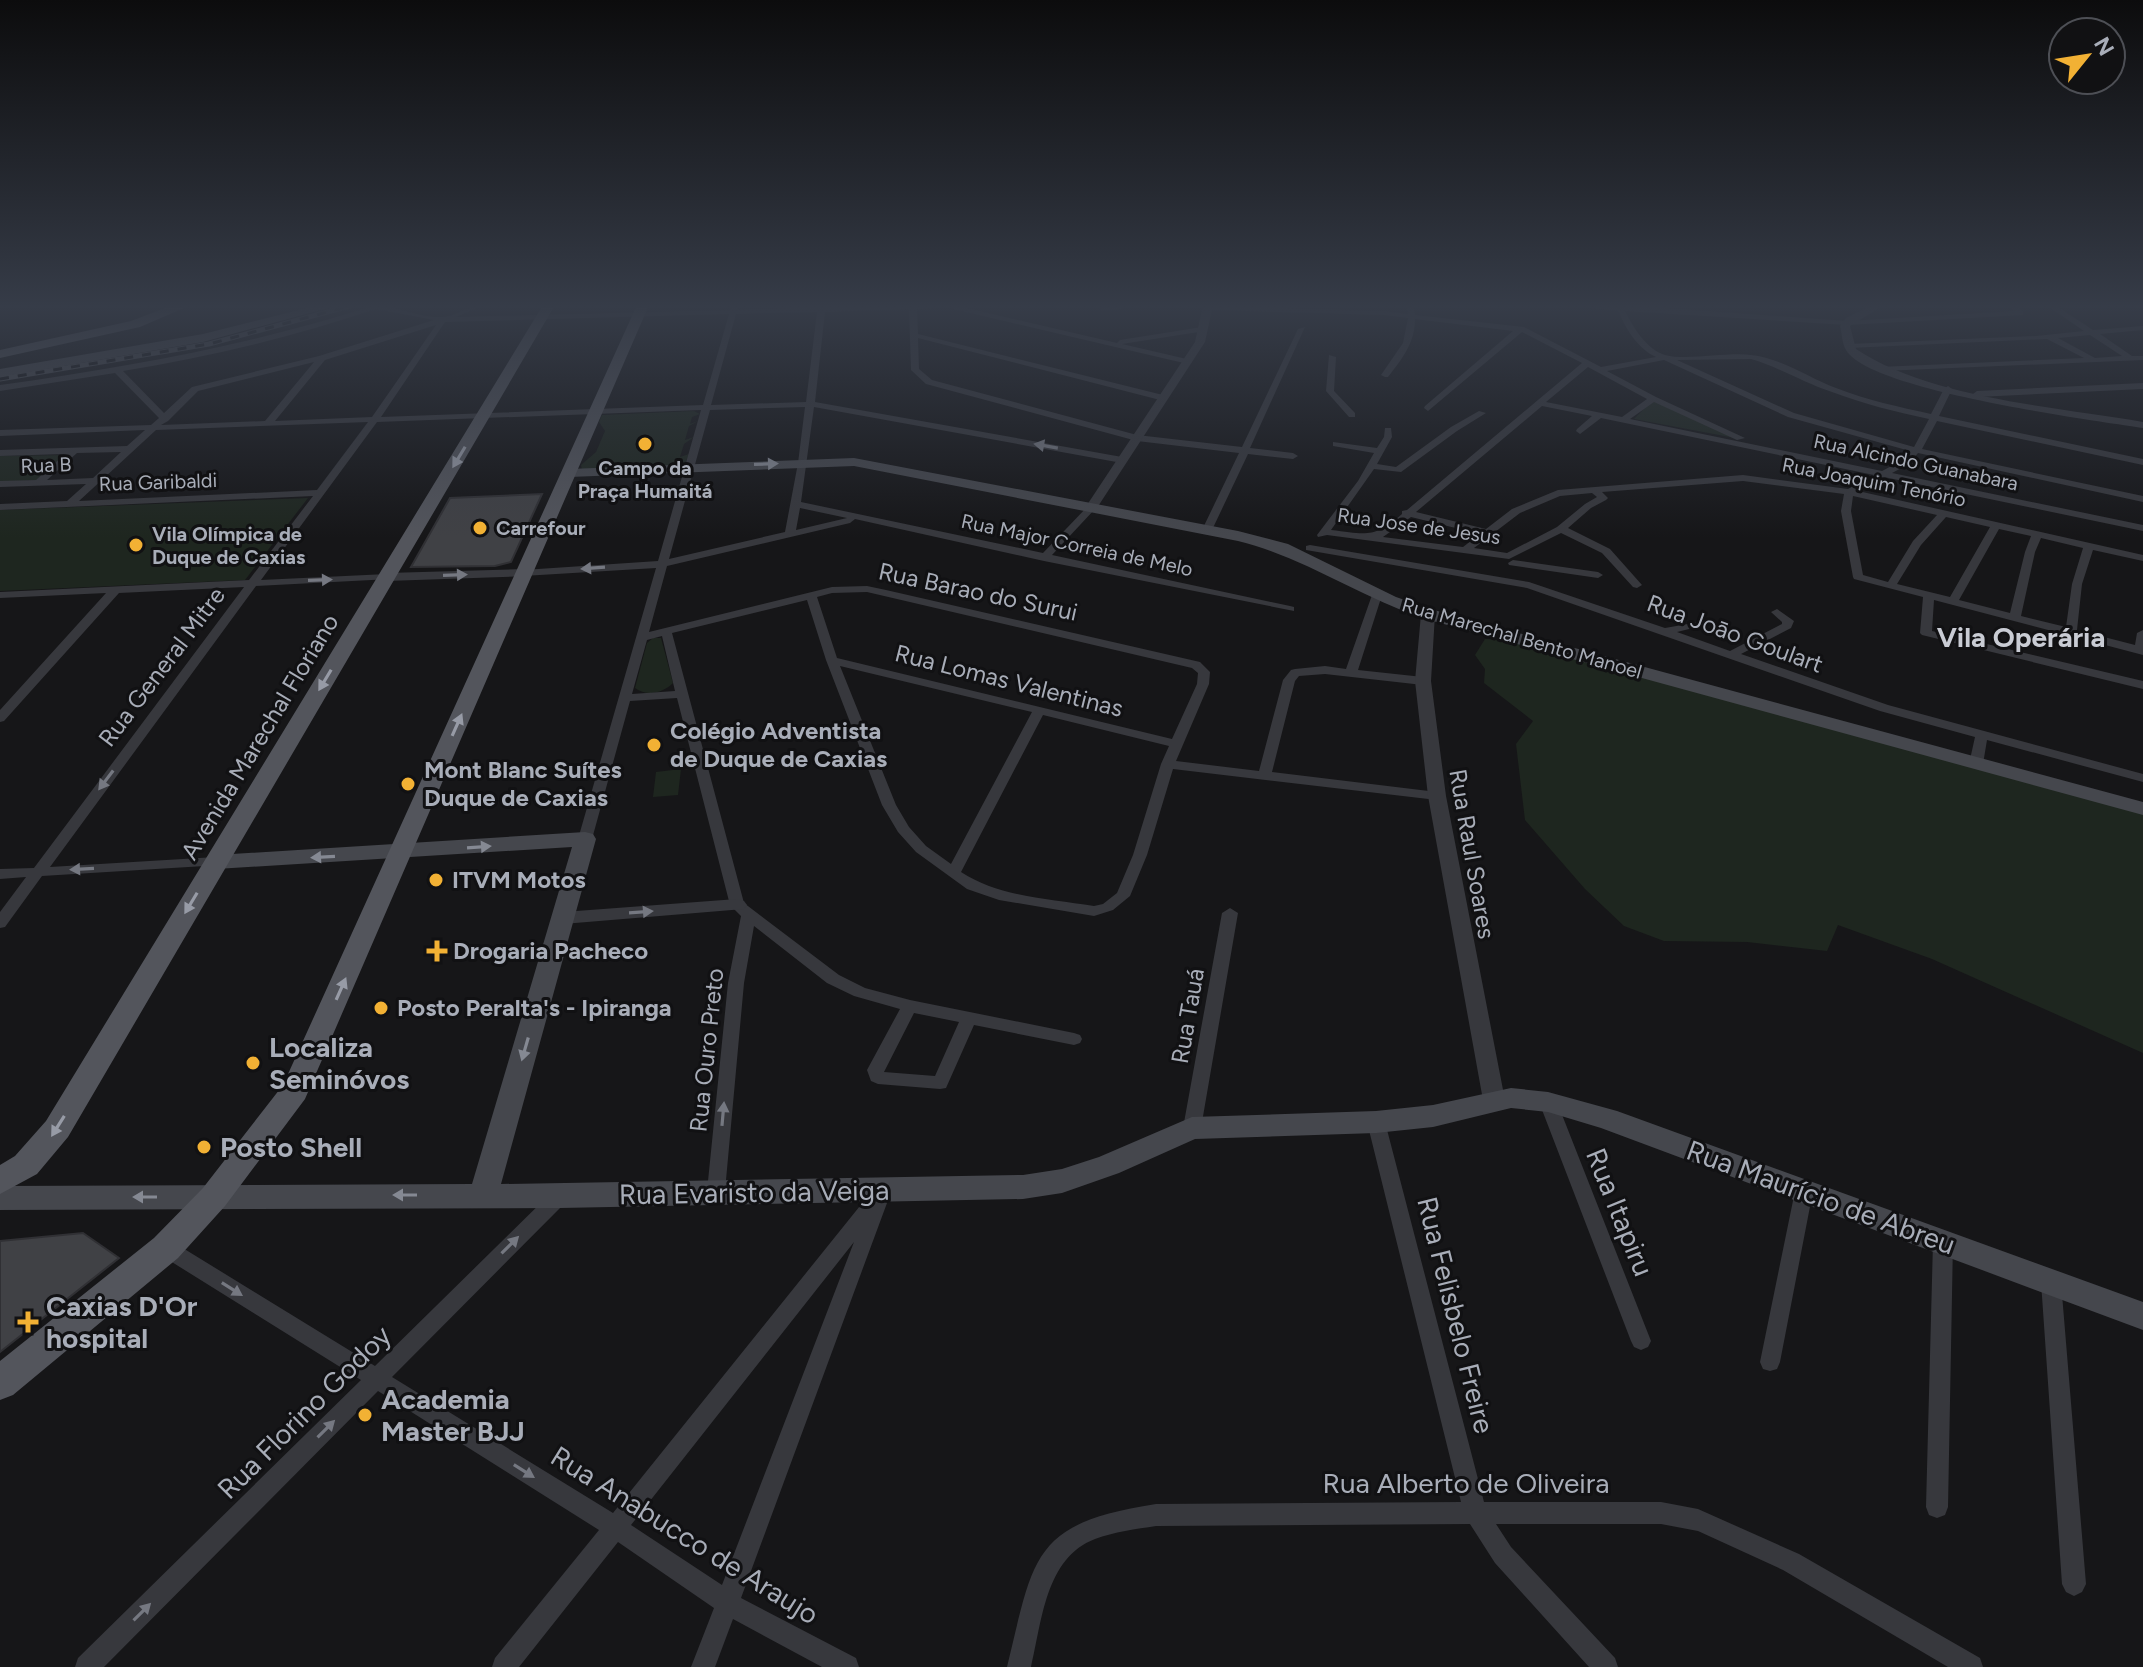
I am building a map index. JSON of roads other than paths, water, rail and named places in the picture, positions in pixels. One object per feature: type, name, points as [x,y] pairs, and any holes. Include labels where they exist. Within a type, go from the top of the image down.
[{"type":"main road","name":"Avenida Marechal Floriano","points":[[0,1181],[26,1165],[57,1129],[503,383]]},
{"type":"main road","points":[[0,1383],[166,1248],[214,1197],[295,1091],[609,383]]},
{"type":"main road","name":"Rua Marechal Bento Manoel","points":[[569,473],[803,463],[865,464],[1207,530],[1303,551],[1377,595],[1428,614],[2143,809]]},
{"type":"main road","points":[[216,862],[401,853],[585,839],[483,1195]]},
{"type":"main road","name":"Rua Maurício de Abreu","points":[[1494,1100],[1522,1098],[1548,1102],[1607,1119],[2143,1316]]},
{"type":"main road","name":"Rua Evaristo da Veiga","points":[[0,1198],[560,1196],[1023,1187],[1062,1181],[1109,1165],[1192,1128],[1376,1122],[1433,1116],[1494,1100]]},
{"type":"street","points":[[0,388],[34,383]]},
{"type":"street","points":[[128,383],[161,423]]},
{"type":"street","points":[[70,504],[127,449],[199,388],[220,383]]},
{"type":"street","points":[[267,424],[301,383]]},
{"type":"street","name":"Rua General Mitre","points":[[0,923],[400,383]]},
{"type":"street","points":[[585,839],[714,383]]},
{"type":"street","points":[[790,534],[803,463],[812,383]]},
{"type":"street","points":[[932,383],[1137,438],[1293,456]]},
{"type":"street","points":[[1104,383],[1164,398]]},
{"type":"street","points":[[1044,558],[1091,508],[1174,383]]},
{"type":"street","points":[[1207,530],[1277,383]]},
{"type":"street","points":[[1330,383],[1330,391],[1352,415]]},
{"type":"street","points":[[1428,408],[1458,383]]},
{"type":"street","points":[[1373,538],[1393,527],[1564,383]]},
{"type":"street","points":[[1623,383],[1760,446]]},
{"type":"street","points":[[1718,383],[1791,415],[1916,450],[2143,499]]},
{"type":"street","points":[[1817,383],[1844,394],[1933,419],[2143,462]]},
{"type":"street","points":[[1928,383],[2143,425]]},
{"type":"street","points":[[1977,394],[2143,386]]},
{"type":"street","points":[[1948,389],[1916,450],[1906,462],[1887,475],[1849,492],[1846,511],[1858,577],[2142,650],[2143,633]]},
{"type":"street","points":[[1622,421],[1653,399]]},
{"type":"street","name":"Rua Alcindo Guanabara","points":[[1540,403],[1760,446],[2143,528]]},
{"type":"street","points":[[0,433],[161,423],[267,424],[810,404],[1122,460]]},
{"type":"street","points":[[1370,466],[1398,470],[1454,429],[1482,413]]},
{"type":"street","points":[[1580,431],[1598,416]]},
{"type":"street","points":[[0,507],[98,429]]},
{"type":"street","points":[[1303,551],[1325,532],[1388,437],[1388,430]]},
{"type":"street","points":[[21,453],[47,431]]},
{"type":"street","points":[[1336,444],[1379,451]]},
{"type":"street","points":[[0,453],[127,449]]},
{"type":"street","name":"Rua Joaquim Tenório","points":[[1467,549],[1486,532],[1544,497],[1572,490],[1743,478],[1849,492],[2143,558]]},
{"type":"street","name":"Rua B","points":[[0,484],[93,481]]},
{"type":"street","points":[[1510,580],[1511,560],[1603,498],[1593,489]]},
{"type":"street","name":"Rua Garibaldi","points":[[0,507],[318,493]]},
{"type":"street","name":"Rua Major Correia de Melo","points":[[796,504],[855,519],[1290,609]]},
{"type":"street","name":"Rua Jose de Jesus","points":[[1406,513],[1486,532]]},
{"type":"street","points":[[1892,584],[1917,543],[1943,514]]},
{"type":"street","name":"Rua Major Correia de Melo","points":[[0,595],[523,573],[662,564],[855,519]]},
{"type":"street","points":[[1953,601],[1995,526]]},
{"type":"street","points":[[1561,529],[1606,551],[1637,585]]},
{"type":"street","name":"Rua Jose de Jesus","points":[[1325,532],[1467,549],[1598,575]]},
{"type":"street","points":[[2015,617],[2037,535]]},
{"type":"street","points":[[2071,632],[2077,584],[2089,546]]},
{"type":"street","name":"Rua Joāo Goulart","points":[[1303,551],[1510,580],[1884,708],[2143,778]]},
{"type":"street","points":[[0,718],[116,589]]},
{"type":"street","name":"Rua Barao do Surui","points":[[640,638],[811,594],[867,589],[1188,661],[1204,672],[1203,684],[1176,744]]},
{"type":"street","points":[[811,594],[832,660],[889,805],[903,829],[921,849],[972,886],[999,895],[1080,910],[1108,907],[1123,896],[1133,874],[1176,744]]},
{"type":"street","points":[[1929,594],[1926,633],[2143,685]]},
{"type":"street","points":[[1351,673],[1377,595]]},
{"type":"street","points":[[1729,656],[1787,626],[1785,618],[1777,612]]},
{"type":"street","name":"Rua Raul Soares","points":[[1428,614],[1423,681],[1437,796],[1494,1100]]},
{"type":"street","points":[[1664,632],[1701,623]]},
{"type":"street","points":[[666,631],[743,909],[833,979],[860,992],[910,1006],[1074,1039]]},
{"type":"street","name":"Rua Lomas Valentinas","points":[[832,660],[1176,744]]},
{"type":"street","points":[[1265,775],[1292,675],[1311,670],[1423,681]]},
{"type":"street","points":[[627,698],[683,694]]},
{"type":"street","points":[[953,873],[1038,712]]},
{"type":"street","points":[[1976,764],[1982,734]]},
{"type":"street","points":[[1168,764],[1437,796]]},
{"type":"street","points":[[0,874],[216,862]]},
{"type":"street","points":[[563,918],[743,909]]},
{"type":"street","name":"Rua Ouro Preto","points":[[716,1191],[743,909]]},
{"type":"street","name":"Rua Tauá","points":[[1192,1128],[1230,913]]},
{"type":"street","points":[[910,1006],[881,1056],[875,1070],[877,1076],[940,1083],[969,1018]]},
{"type":"street","name":"Rua Itapiru","points":[[1548,1102],[1641,1341]]},
{"type":"street","name":"Rua Felisbelo Freire","points":[[1376,1122],[1475,1512],[1503,1555],[1606,1667]]},
{"type":"street","points":[[504,1667],[883,1191]]},
{"type":"street","points":[[703,1667],[883,1191]]},
{"type":"street","points":[[1770,1362],[1804,1191]]},
{"type":"street","name":"Rua Florino Godoy","points":[[87,1667],[560,1196]]},
{"type":"street","points":[[1937,1507],[1943,1242]]},
{"type":"street","name":"Rua Anabucco de Araujo","points":[[166,1248],[615,1527],[729,1604],[847,1667]]},
{"type":"street","points":[[2051,1282],[2074,1584]]},
{"type":"street","name":"Rua Alberto de Oliveira","points":[[1019,1667],[1039,1582],[1053,1555],[1089,1528],[1119,1519],[1156,1515],[1475,1512],[1661,1513],[1698,1520],[1791,1562],[1971,1667]]},
{"type":"place","name":"Campo da Praça Humaitá","points":[[645,444]]},
{"type":"place","name":"Carrefour","points":[[480,528]]},
{"type":"place","name":"Vila Olímpica de Duque de Caxias","points":[[136,545]]},
{"type":"place","name":"Colégio Adventista de Duque de Caxias","points":[[654,745]]},
{"type":"place","name":"Mont Blanc Suítes Duque de Caxias","points":[[408,784]]},
{"type":"place","name":"ITVM Motos","points":[[436,880]]},
{"type":"place","name":"Drogaria Pacheco","points":[[437,951]]},
{"type":"place","name":"Posto Peralta's - Ipiranga","points":[[381,1008]]},
{"type":"place","name":"Localiza Seminóvos","points":[[253,1063]]},
{"type":"place","name":"Posto Shell","points":[[204,1147]]},
{"type":"place","name":"Caxias D'Or hospital","points":[[28,1322]]},
{"type":"place","name":"Academia Master BJJ","points":[[365,1415]]},
{"type":"district","name":"Vila Operária","points":[[2021,637]]}]
